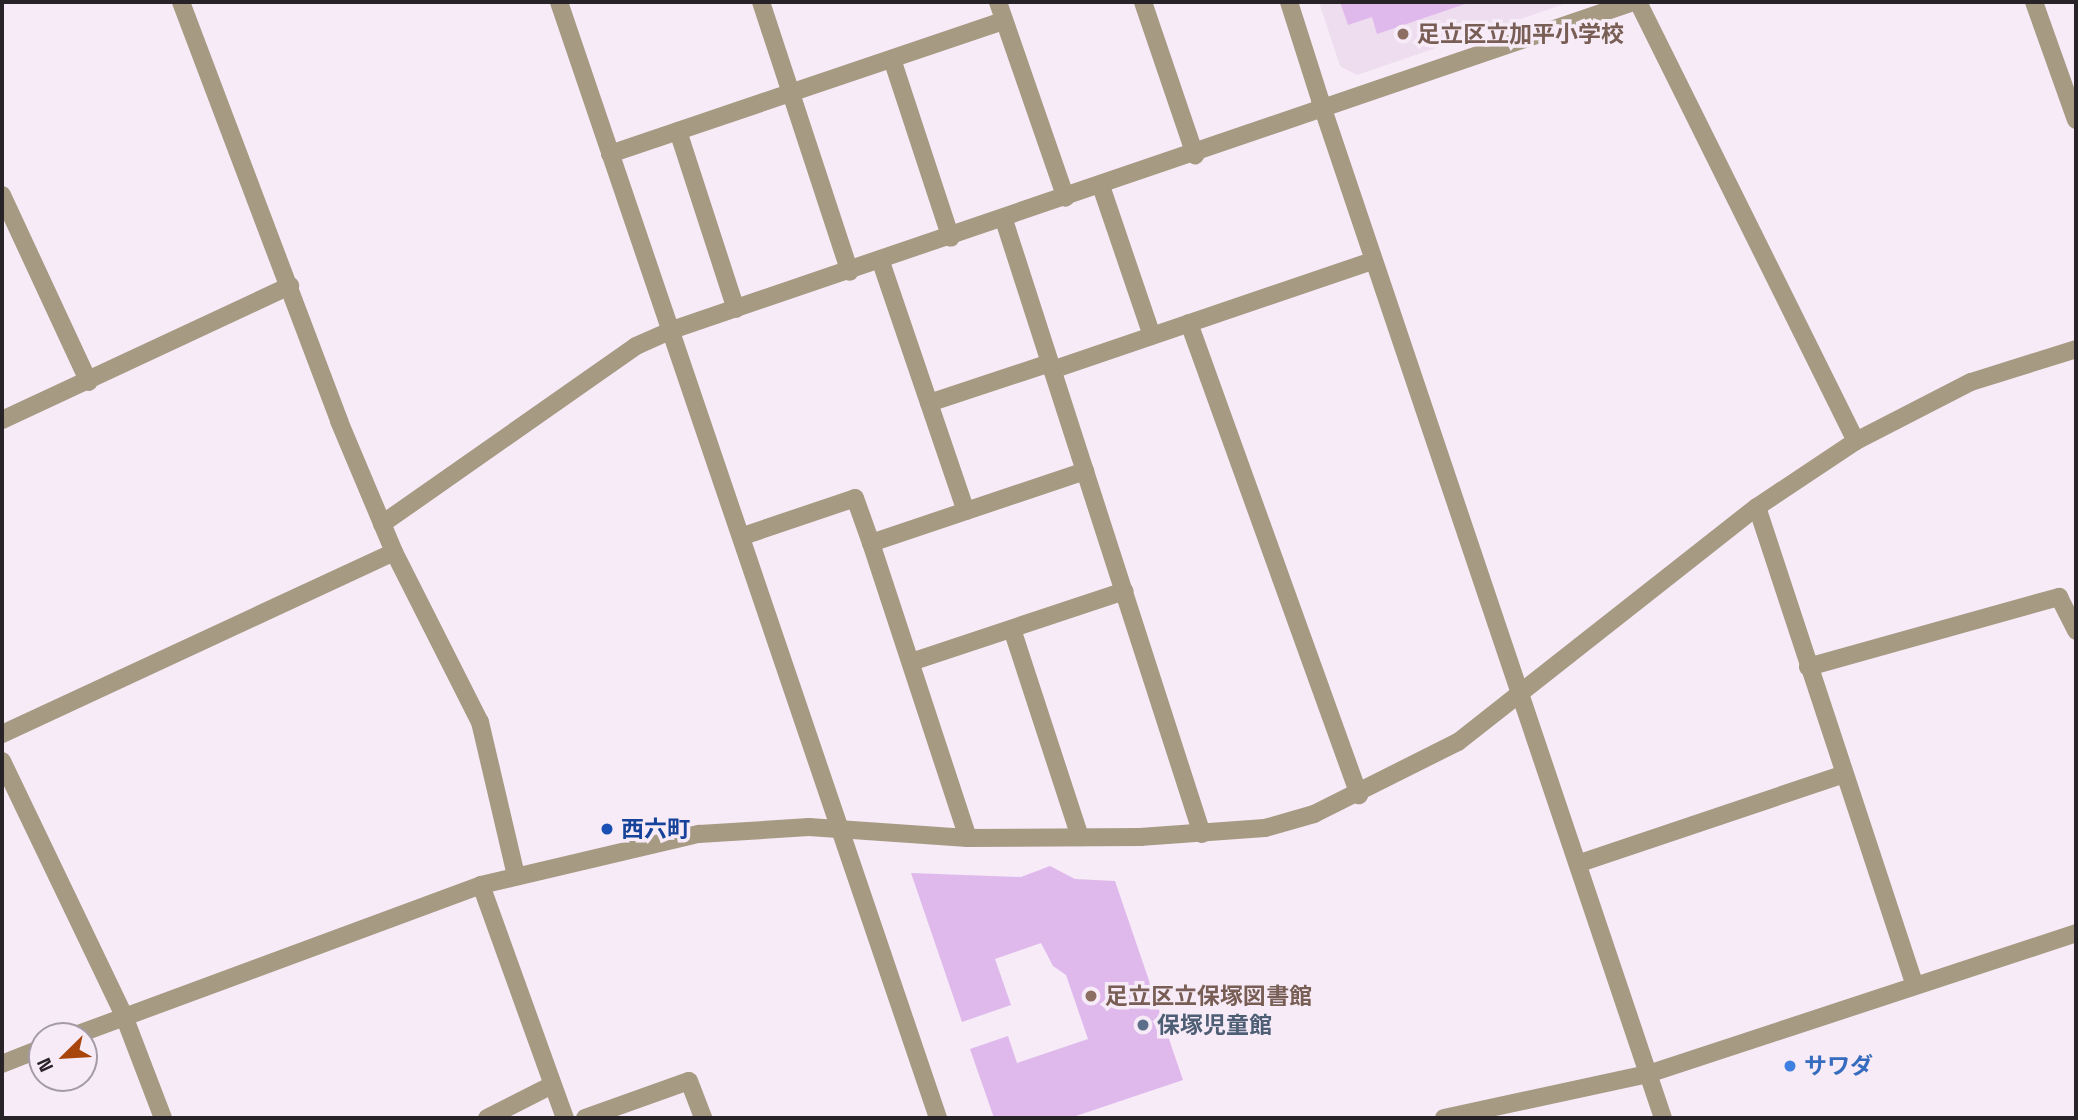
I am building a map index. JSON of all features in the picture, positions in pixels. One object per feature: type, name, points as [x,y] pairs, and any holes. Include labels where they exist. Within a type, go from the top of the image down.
[{"type":"street","points":[[181,2],[382,524],[480,722],[516,875]]},
{"type":"street","points":[[559,2],[669,331],[743,536],[837,829],[938,1118]]},
{"type":"street","points":[[761,2],[850,272]]},
{"type":"street","points":[[998,2],[1066,198]]},
{"type":"street","points":[[1143,2],[1195,155]]},
{"type":"street","points":[[1289,2],[1373,261],[1525,694],[1663,1118]]},
{"type":"street","points":[[382,524],[636,346],[669,331],[1195,155],[1321,106],[1636,2],[1856,440]]},
{"type":"street","points":[[2034,2],[2076,120]]},
{"type":"street","points":[[610,153],[1004,21]]},
{"type":"street","points":[[892,59],[951,238]]},
{"type":"street","points":[[678,131],[736,309]]},
{"type":"street","points":[[1101,186],[1152,336]]},
{"type":"street","points":[[2,195],[89,382]]},
{"type":"street","points":[[1004,220],[1202,834]]},
{"type":"street","points":[[929,403],[1152,336],[1373,261]]},
{"type":"street","points":[[881,262],[966,511]]},
{"type":"street","points":[[2,420],[89,382],[290,286]]},
{"type":"street","points":[[1189,323],[1359,795]]},
{"type":"street","points":[[98,1026],[481,886],[516,875],[699,834],[837,829],[968,838],[1080,837],[1202,834],[1265,828],[1359,795],[1458,742],[1525,694],[1757,507],[1856,440],[1971,382],[2076,349]]},
{"type":"street","points":[[871,543],[1085,471]]},
{"type":"street","points":[[743,536],[855,498],[968,838]]},
{"type":"street","points":[[1757,507],[1914,983]]},
{"type":"street","points":[[2,734],[394,552]]},
{"type":"street","points":[[911,662],[1124,590]]},
{"type":"street","points":[[1808,667],[2059,597],[2076,631]]},
{"type":"street","points":[[1012,629],[1080,837]]},
{"type":"street","points":[[2,761],[124,1016],[163,1118]]},
{"type":"street","points":[[1580,863],[1844,774]]},
{"type":"street","points":[[481,886],[565,1118]]},
{"type":"street","points":[[1444,1118],[1648,1074],[1914,983],[2076,933]]},
{"type":"street","points":[[2,1064],[28,1054]]},
{"type":"street","points":[[585,1118],[689,1081],[703,1118]]},
{"type":"street","points":[[487,1118],[552,1085]]},
{"type":"shaded area","name":"足立区立加平小学校","points":[[1319,2],[1570,2],[1357,75],[1340,66]]},
{"type":"building","points":[[1340,2],[1471,2],[1377,34],[1372,17],[1348,25]]},
{"type":"building","points":[[1050,866],[1075,879],[1115,881],[1183,1080],[1070,1118],[994,1118],[970,1049],[1008,1036],[1017,1063],[1088,1039],[1066,975],[1053,966],[1041,943],[995,959],[1011,1005],[962,1022],[911,873],[1021,877]]},
{"type":"place","name":"足立区立加平小学校","points":[[1403,34]]},
{"type":"place","name":"西六町","points":[[607,829]]},
{"type":"place","name":"足立区立保塚図書館","points":[[1091,996]]},
{"type":"place","name":"保塚児童館","points":[[1143,1025]]},
{"type":"place","name":"サワダ","points":[[1790,1066]]}]
